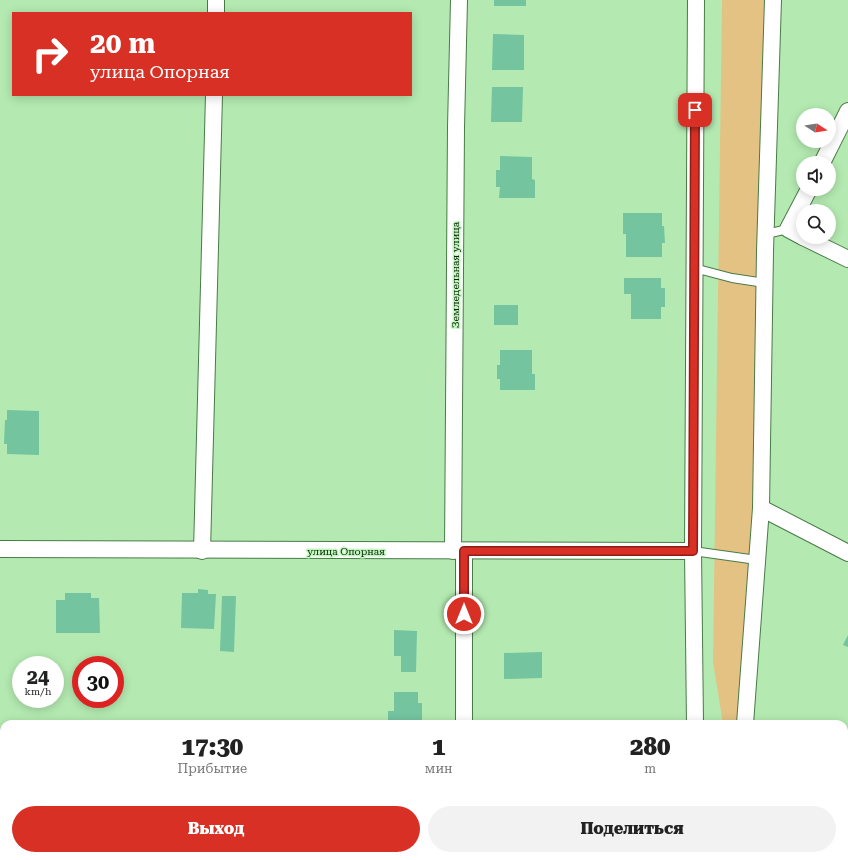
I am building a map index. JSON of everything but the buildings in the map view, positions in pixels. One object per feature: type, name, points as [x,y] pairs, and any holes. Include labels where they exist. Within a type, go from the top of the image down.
[{"type":"street","points":[[216,0],[216,12]]},
{"type":"street","name":"Земледельная улица","points":[[460,0],[456,135],[458,551],[464,720]]},
{"type":"street","points":[[695,720],[693,551],[696,0]]},
{"type":"street","points":[[745,720],[761,508],[766,234],[773,0]]},
{"type":"street","points":[[202,551],[214,96]]},
{"type":"street","points":[[826,156],[848,112]]},
{"type":"street","points":[[796,233],[788,229],[805,196]]},
{"type":"street","points":[[817,244],[848,259]]},
{"type":"street","points":[[761,508],[848,553]]},
{"type":"street","name":"улица Опорная","points":[[0,549],[202,551],[693,551]]},
{"type":"lane","points":[[766,234],[788,229]]},
{"type":"lane","points":[[694,268],[732,278],[765,283]]},
{"type":"lane","points":[[693,551],[757,560]]},
{"type":"shaded area","points":[[722,0],[767,0],[754,557],[738,720],[722,720],[713,662]]},
{"type":"route","points":[[464,614],[464,551],[693,551],[695,110]]}]
